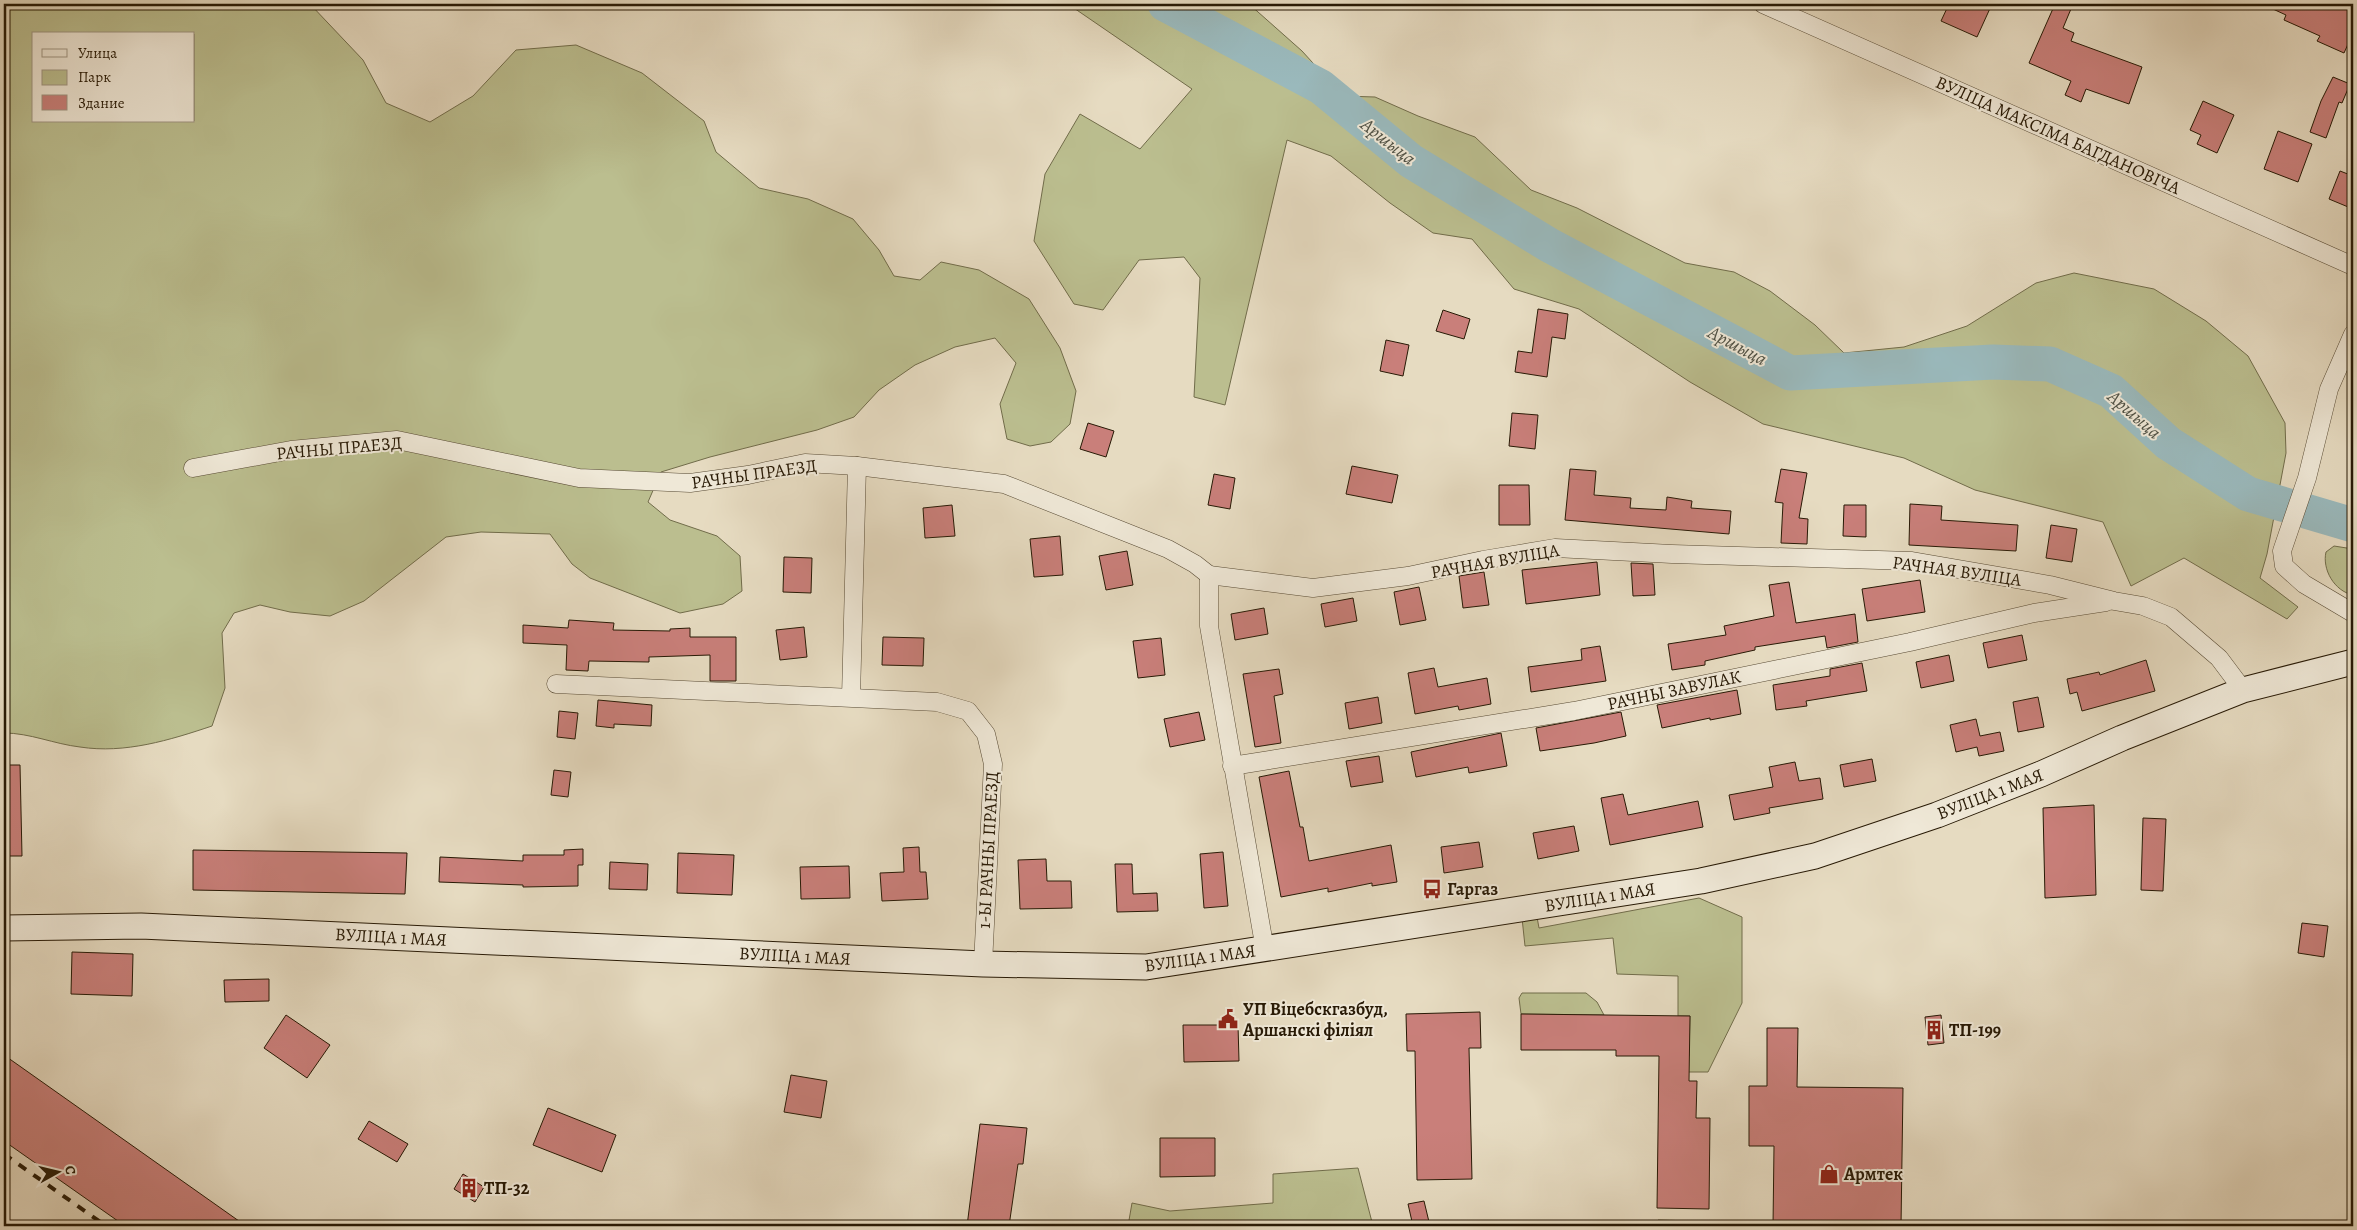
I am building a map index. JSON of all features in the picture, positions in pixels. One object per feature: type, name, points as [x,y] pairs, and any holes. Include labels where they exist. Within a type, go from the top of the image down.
[{"type":"street","name":"ВУЛІЦА МАКСІМА БАГДАНОВІЧА","points":[[1763,4],[2353,266]]},
{"type":"street","points":[[2353,334],[2329,389],[2307,478],[2282,551],[2284,566],[2304,584],[2353,613]]},
{"type":"street","name":"РАЧНЫ ПРАЕЗД","points":[[193,468],[291,450],[397,440],[579,478],[690,483],[748,475],[805,463],[857,466],[1004,484],[1168,549],[1195,564],[1209,575]]},
{"type":"street","points":[[850,697],[857,466]]},
{"type":"street","name":"РАЧНАЯ ВУЛІЦА","points":[[1209,575],[1313,588],[1408,576],[1482,560],[1555,548],[1672,554],[1912,561],[2050,585],[2114,601],[2143,606],[2171,617],[2219,658],[2243,690]]},
{"type":"street","points":[[1209,575],[1209,626],[1265,950]]},
{"type":"street","name":"РАЧНЫ ЗАВУЛАК","points":[[1232,766],[1574,711],[1910,642],[2034,613],[2114,601]]},
{"type":"street","name":"ВУЛІЦА 1 МАЯ","points":[[4,928],[141,926],[983,964],[1146,967],[1701,881],[1815,856],[1954,808],[2243,690],[2353,662]]},
{"type":"street","name":"1-Ы РАЧНЫ ПРАЕЗД","points":[[556,684],[937,702],[968,711],[986,734],[993,764],[983,964]]},
{"type":"green space","points":[[4,4],[310,4],[363,60],[386,103],[430,122],[473,96],[516,50],[576,45],[642,73],[704,121],[716,152],[759,188],[808,199],[853,219],[879,250],[894,276],[920,280],[941,262],[979,270],[1029,299],[1060,348],[1076,391],[1070,424],[1051,442],[1030,446],[1007,439],[1000,404],[1016,363],[995,338],[955,347],[915,365],[879,390],[854,417],[817,430],[710,457],[661,472],[648,502],[670,520],[717,536],[740,556],[742,591],[723,604],[680,613],[590,578],[572,564],[550,534],[481,532],[446,537],[364,601],[330,616],[290,612],[260,605],[234,613],[222,633],[225,688],[212,726],[164,741],[114,749],[97,749],[61,744],[14,733],[4,733]]},
{"type":"green space","points":[[1068,4],[1249,4],[1302,51],[1343,96],[1375,97],[1418,116],[1475,137],[1531,190],[1577,208],[1685,263],[1734,272],[1770,291],[1815,325],[1844,353],[1904,347],[1967,326],[2036,283],[2074,273],[2154,289],[2206,321],[2248,356],[2285,423],[2286,453],[2267,554],[2260,578],[2298,607],[2287,619],[2184,558],[2131,586],[2103,522],[1975,490],[1904,458],[1763,424],[1690,382],[1579,309],[1514,289],[1472,239],[1433,233],[1390,203],[1331,156],[1287,140],[1225,405],[1194,397],[1200,278],[1184,257],[1139,260],[1103,310],[1074,304],[1034,241],[1045,174],[1080,114],[1140,149],[1192,89]]},
{"type":"green space","points":[[2334,546],[2353,549],[2353,595],[2340,589],[2328,572],[2325,559],[2326,552]]},
{"type":"green space","points":[[1699,898],[1742,917],[1742,1003],[1708,1072],[1670,1072],[1689,1056],[1690,1016],[1678,1016],[1678,976],[1617,974],[1613,938],[1525,946],[1522,918],[1537,917],[1539,928]]},
{"type":"green space","points":[[1522,993],[1586,993],[1597,1002],[1604,1015],[1521,1014],[1519,998]]},
{"type":"green space","points":[[1358,1168],[1373,1226],[1128,1226],[1132,1203],[1170,1211],[1273,1203],[1273,1174]]},
{"type":"green space","points":[[1658,1220],[1693,1221],[1693,1226],[1655,1226]]},
{"type":"building","points":[[1949,4],[1992,4],[1977,37],[1941,21]]},
{"type":"building","points":[[2055,4],[2073,4],[2063,28],[2074,33],[2071,41],[2142,67],[2129,104],[2086,89],[2081,102],[2065,95],[2071,81],[2029,63]]},
{"type":"building","points":[[2262,4],[2337,4],[2353,11],[2353,33],[2344,53],[2317,41],[2320,36],[2284,20],[2286,15]]},
{"type":"building","points":[[2333,77],[2350,84],[2342,103],[2339,102],[2326,138],[2310,132],[2321,101]]},
{"type":"building","points":[[2203,101],[2234,115],[2217,153],[2197,144],[2201,135],[2190,130]]},
{"type":"building","points":[[2278,131],[2312,144],[2298,182],[2264,169]]},
{"type":"building","points":[[2340,171],[2353,176],[2353,209],[2329,199]]},
{"type":"building","points":[[1538,309],[1568,314],[1565,339],[1552,337],[1547,377],[1515,372],[1518,351],[1532,353]]},
{"type":"building","points":[[1443,310],[1470,319],[1464,339],[1436,331]]},
{"type":"building","points":[[1386,340],[1409,345],[1403,376],[1380,371]]},
{"type":"building","points":[[1512,413],[1538,415],[1535,449],[1509,446]]},
{"type":"building","points":[[1088,423],[1114,431],[1106,457],[1080,449]]},
{"type":"building","points":[[1352,466],[1398,475],[1392,503],[1346,494]]},
{"type":"building","points":[[1570,469],[1596,471],[1594,495],[1631,498],[1630,508],[1666,510],[1667,497],[1692,501],[1691,508],[1731,511],[1729,534],[1565,520]]},
{"type":"building","points":[[1781,469],[1807,473],[1799,518],[1808,519],[1807,544],[1781,543],[1783,503],[1775,502]]},
{"type":"building","points":[[1214,474],[1235,478],[1230,509],[1208,505]]},
{"type":"building","points":[[1499,485],[1529,485],[1530,525],[1499,525]]},
{"type":"building","points":[[1910,504],[1942,506],[1941,520],[2018,525],[2016,551],[1909,545]]},
{"type":"building","points":[[952,505],[955,536],[925,538],[923,508]]},
{"type":"building","points":[[1844,505],[1866,505],[1866,537],[1843,536]]},
{"type":"building","points":[[2051,525],[2077,529],[2072,562],[2046,558]]},
{"type":"building","points":[[1060,536],[1063,575],[1034,577],[1030,539]]},
{"type":"building","points":[[1127,551],[1133,585],[1106,590],[1099,556]]},
{"type":"building","points":[[784,557],[812,558],[811,593],[783,592]]},
{"type":"building","points":[[1597,562],[1600,595],[1526,604],[1522,570]]},
{"type":"building","points":[[1631,563],[1653,564],[1655,595],[1633,596]]},
{"type":"building","points":[[1484,572],[1489,605],[1463,608],[1459,576]]},
{"type":"building","points":[[1920,580],[1925,612],[1867,621],[1862,589]]},
{"type":"building","points":[[1789,582],[1796,623],[1855,614],[1858,642],[1827,648],[1825,636],[1755,647],[1755,650],[1705,661],[1705,665],[1672,670],[1668,644],[1726,635],[1724,626],[1774,616],[1769,585]]},
{"type":"building","points":[[1419,587],[1426,620],[1400,625],[1394,592]]},
{"type":"building","points":[[1353,598],[1357,621],[1325,627],[1321,604]]},
{"type":"building","points":[[1264,608],[1268,634],[1235,640],[1231,614]]},
{"type":"building","points":[[569,620],[614,623],[613,630],[670,631],[670,629],[690,628],[690,637],[736,637],[736,681],[710,681],[710,655],[649,657],[649,662],[589,661],[588,671],[566,670],[567,645],[523,643],[523,625],[568,628]]},
{"type":"building","points":[[804,627],[807,657],[780,660],[776,630]]},
{"type":"building","points":[[2022,635],[2027,660],[1988,668],[1983,643]]},
{"type":"building","points":[[883,637],[924,638],[923,666],[882,665]]},
{"type":"building","points":[[1161,638],[1165,675],[1138,678],[1133,641]]},
{"type":"building","points":[[1600,646],[1606,681],[1531,692],[1528,667],[1582,660],[1581,649]]},
{"type":"building","points":[[1949,655],[1954,681],[1921,688],[1916,662]]},
{"type":"building","points":[[2146,660],[2155,691],[2082,711],[2077,692],[2070,694],[2067,679],[2099,672],[2100,675]]},
{"type":"building","points":[[1862,663],[1867,691],[1806,701],[1807,706],[1776,710],[1773,685],[1830,676],[1830,669]]},
{"type":"building","points":[[1434,668],[1438,687],[1487,678],[1491,704],[1459,710],[1458,706],[1415,714],[1408,673]]},
{"type":"building","points":[[1279,669],[1283,694],[1274,696],[1281,743],[1255,747],[1243,674]]},
{"type":"building","points":[[1737,690],[1741,714],[1662,728],[1657,705]]},
{"type":"building","points":[[1378,697],[1382,723],[1349,729],[1345,703]]},
{"type":"building","points":[[2038,697],[2044,727],[2018,732],[2013,702]]},
{"type":"building","points":[[598,700],[652,705],[651,726],[614,724],[614,728],[596,726]]},
{"type":"building","points":[[559,711],[578,713],[575,739],[557,737]]},
{"type":"building","points":[[1199,712],[1205,740],[1170,747],[1164,719]]},
{"type":"building","points":[[1621,712],[1626,736],[1540,751],[1536,728]]},
{"type":"building","points":[[1976,719],[1980,736],[2000,732],[2004,751],[1979,756],[1977,747],[1956,752],[1950,725]]},
{"type":"building","points":[[1501,733],[1507,766],[1469,773],[1468,767],[1416,777],[1411,752]]},
{"type":"building","points":[[1379,756],[1383,782],[1351,787],[1346,761]]},
{"type":"building","points":[[1872,759],[1876,781],[1844,787],[1840,765]]},
{"type":"building","points":[[1795,762],[1799,781],[1820,778],[1823,799],[1769,808],[1770,813],[1734,820],[1729,795],[1773,787],[1769,767]]},
{"type":"building","points":[[4,765],[20,765],[22,856],[4,856]]},
{"type":"building","points":[[554,770],[571,772],[568,797],[551,795]]},
{"type":"building","points":[[1289,771],[1300,827],[1303,827],[1309,861],[1391,845],[1397,882],[1372,886],[1372,883],[1328,892],[1328,888],[1281,897],[1259,777]]},
{"type":"building","points":[[1623,794],[1628,815],[1698,801],[1703,827],[1610,845],[1601,798]]},
{"type":"building","points":[[2094,805],[2096,895],[2045,898],[2043,808]]},
{"type":"building","points":[[2143,818],[2166,819],[2163,891],[2141,890]]},
{"type":"building","points":[[1574,826],[1579,851],[1538,859],[1533,833]]},
{"type":"building","points":[[1479,842],[1483,867],[1444,873],[1441,847]]},
{"type":"building","points":[[919,847],[920,872],[926,872],[928,899],[882,901],[880,873],[904,872],[903,848]]},
{"type":"building","points":[[583,849],[583,865],[578,865],[578,886],[523,887],[523,885],[439,882],[440,857],[523,861],[523,855],[564,855],[564,850]]},
{"type":"building","points":[[193,850],[407,853],[405,894],[193,890]]},
{"type":"building","points":[[1223,852],[1228,906],[1204,908],[1200,854]]},
{"type":"building","points":[[678,853],[734,855],[732,895],[677,893]]},
{"type":"building","points":[[1046,859],[1047,881],[1071,881],[1072,908],[1020,909],[1018,860]]},
{"type":"building","points":[[610,862],[648,864],[647,890],[609,889]]},
{"type":"building","points":[[1115,864],[1132,864],[1133,894],[1157,893],[1158,911],[1117,912]]},
{"type":"building","points":[[849,866],[850,898],[801,899],[800,867]]},
{"type":"building","points":[[2302,923],[2328,926],[2324,957],[2298,953]]},
{"type":"building","points":[[72,952],[133,954],[132,996],[71,994]]},
{"type":"building","points":[[269,979],[269,1001],[225,1002],[224,980]]},
{"type":"building","points":[[1480,1012],[1481,1048],[1469,1048],[1472,1179],[1417,1180],[1415,1051],[1407,1051],[1406,1014]]},
{"type":"building","points":[[1521,1014],[1690,1016],[1689,1081],[1697,1081],[1696,1118],[1710,1118],[1709,1209],[1657,1208],[1659,1056],[1616,1056],[1616,1050],[1521,1050]]},
{"type":"building","points":[[286,1015],[330,1045],[307,1078],[264,1048]]},
{"type":"building","name":"ТП-199","points":[[1941,1015],[1944,1043],[1928,1045],[1925,1017]]},
{"type":"building","points":[[1183,1025],[1238,1025],[1239,1061],[1184,1062]]},
{"type":"building","points":[[1767,1028],[1798,1028],[1797,1087],[1903,1088],[1901,1226],[1773,1226],[1774,1146],[1749,1146],[1749,1086],[1767,1086]]},
{"type":"building","points":[[4,1055],[246,1226],[125,1226],[4,1141]]},
{"type":"building","points":[[791,1075],[827,1081],[821,1118],[784,1112]]},
{"type":"building","points":[[548,1108],[616,1135],[602,1172],[533,1145]]},
{"type":"building","points":[[369,1121],[408,1144],[397,1162],[358,1139]]},
{"type":"building","points":[[980,1124],[1027,1128],[1023,1164],[1018,1164],[1009,1226],[967,1226]]},
{"type":"building","points":[[1160,1138],[1215,1138],[1215,1176],[1160,1177]]},
{"type":"building","name":"ТП-32","points":[[463,1174],[484,1187],[475,1202],[454,1189]]},
{"type":"building","points":[[1424,1201],[1430,1226],[1413,1226],[1408,1204]]},
{"type":"waterway","name":"Аршыца","points":[[1165,4],[1321,87],[1411,161],[1549,245],[1790,373],[1993,362],[2050,364],[2111,391],[2168,443],[2248,494],[2353,525]]},
{"type":"railway","points":[[4,1154],[106,1226]]},
{"type":"place","name":"Гаргаз","points":[[1432,889]]},
{"type":"place","name":"УП Віцебскгазбуд, Аршанскі філіял","points":[[1228,1019]]},
{"type":"place","name":"ТП-199","points":[[1934,1030]]},
{"type":"place","name":"Армтек","points":[[1829,1174]]},
{"type":"place","name":"ТП-32","points":[[469,1188]]}]
